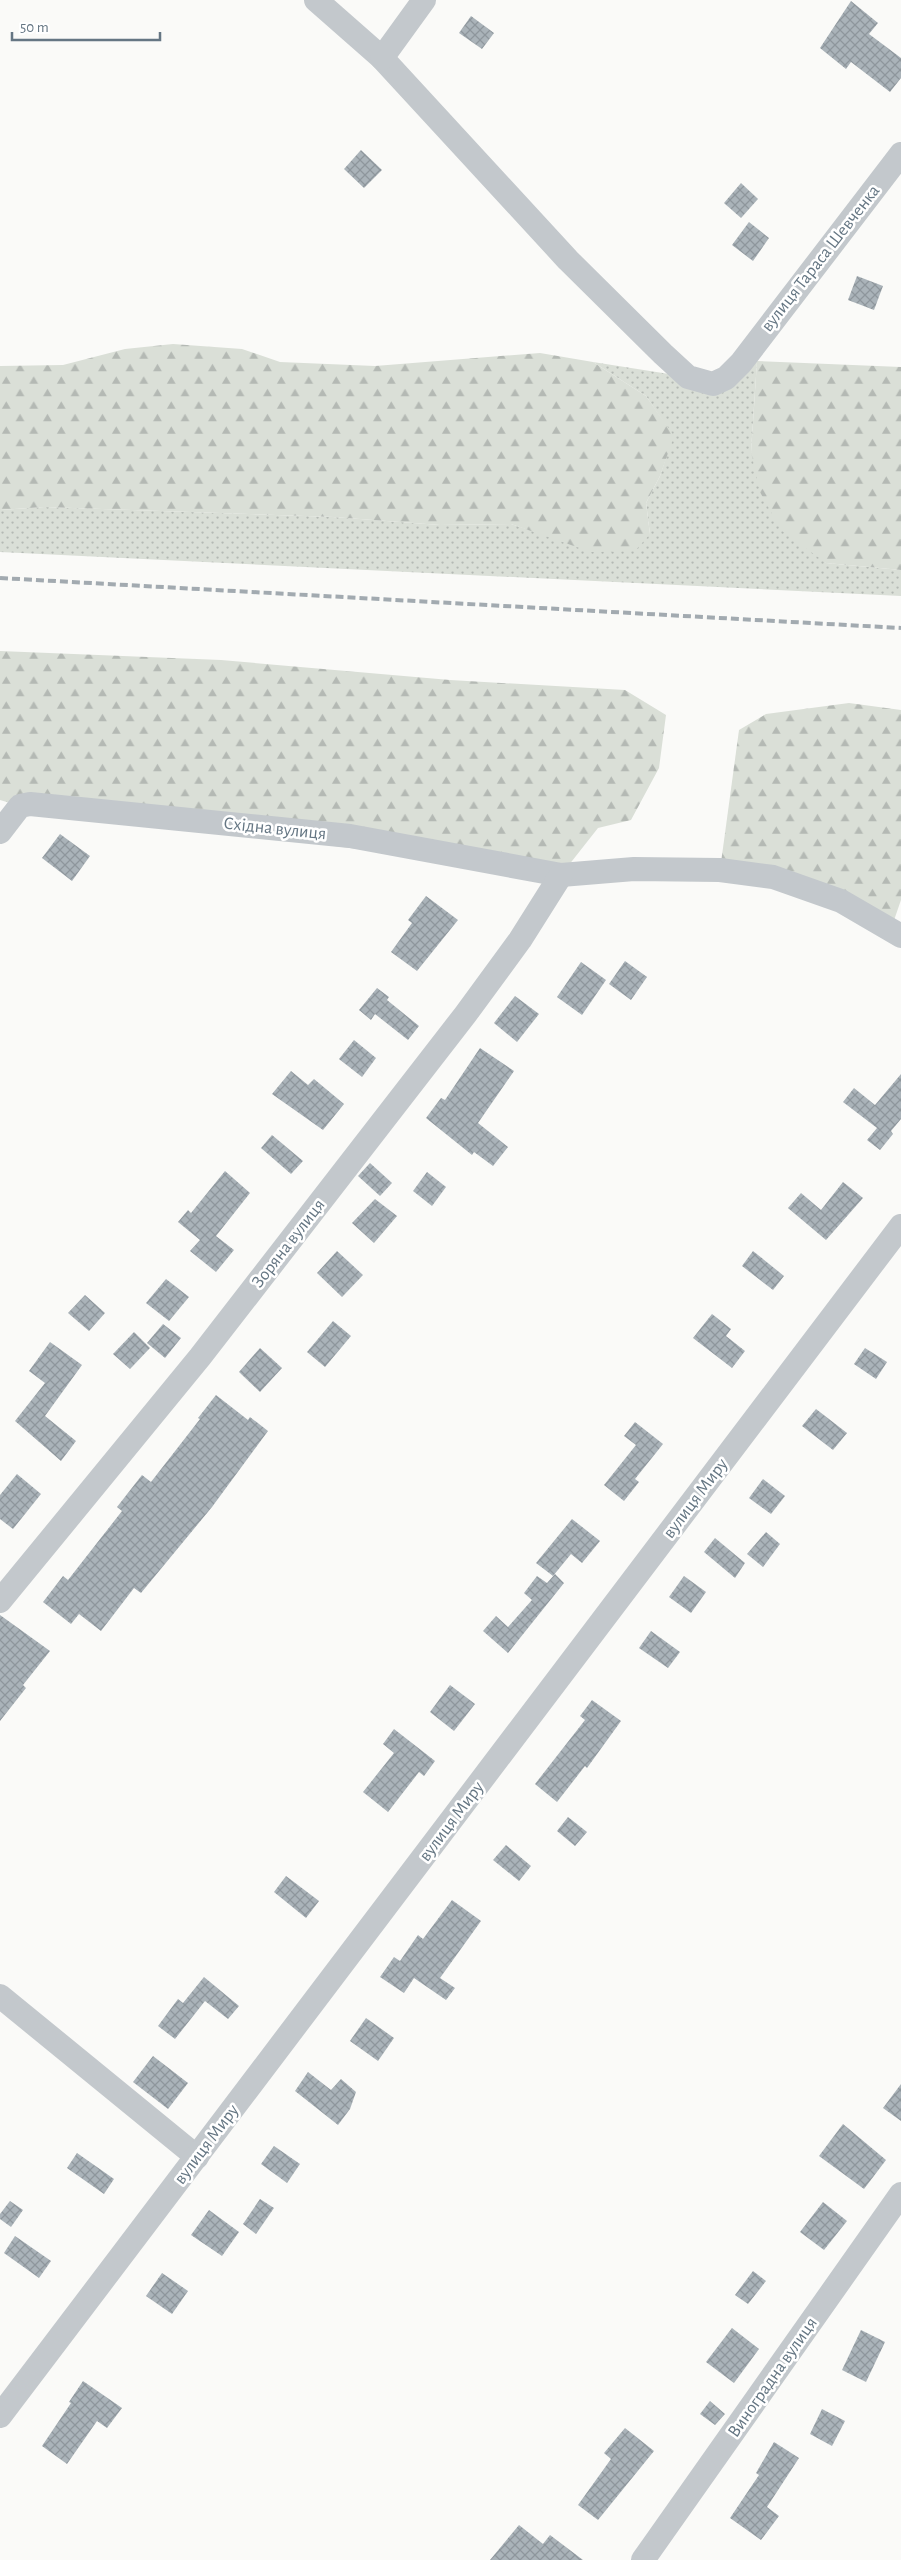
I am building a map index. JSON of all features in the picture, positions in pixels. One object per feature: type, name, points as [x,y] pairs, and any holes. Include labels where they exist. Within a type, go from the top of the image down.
[{"type":"street","points":[[316,0],[382,58],[424,0]]},
{"type":"street","name":"вулиця Тараса Шевченка","points":[[382,58],[568,260],[688,377],[712,384],[726,378],[741,363],[901,154]]},
{"type":"street","name":"Східна вулиця","points":[[0,832],[20,806],[30,804],[350,836],[561,875],[634,868],[720,870],[773,877],[841,902],[901,936]]},
{"type":"street","name":"Зоряна вулиця","points":[[0,1600],[200,1357],[465,1015],[520,940],[561,875]]},
{"type":"street","name":"вулиця Миру","points":[[0,2416],[901,1226]]},
{"type":"street","points":[[0,1996],[197,2157]]},
{"type":"street","name":"Виноградна вулиця","points":[[643,2560],[901,2194]]},
{"type":"green space","points":[[173,344],[242,349],[280,362],[375,366],[540,353],[593,362],[646,396],[674,436],[660,476],[646,503],[650,534],[635,551],[591,552],[511,524],[440,525],[333,517],[44,507],[0,510],[0,366],[63,365],[125,349]]},
{"type":"green space","points":[[757,361],[751,452],[826,563],[901,570],[901,596],[0,552],[0,510],[44,507],[333,517],[440,525],[511,524],[542,534],[650,534],[646,503],[660,476],[673,436],[646,396],[593,362],[688,377]]},
{"type":"green space","points":[[757,361],[901,367],[901,570],[826,563],[781,530],[760,492],[751,452]]},
{"type":"green space","points":[[0,651],[221,660],[450,680],[625,690],[666,715],[659,768],[631,820],[598,828],[561,875],[20,806],[0,800]]},
{"type":"green space","points":[[849,703],[901,710],[901,900],[891,929],[720,870],[739,730],[766,714]]},
{"type":"building","points":[[851,1],[878,23],[869,34],[901,58],[901,78],[890,92],[851,62],[846,69],[820,48]]},
{"type":"building","points":[[471,16],[494,33],[482,49],[459,33]]},
{"type":"building","points":[[361,150],[382,170],[364,188],[344,169]]},
{"type":"building","points":[[741,183],[758,199],[741,218],[724,203]]},
{"type":"building","points":[[749,222],[769,238],[753,261],[732,245]]},
{"type":"building","points":[[857,276],[883,286],[874,310],[848,300]]},
{"type":"building","points":[[60,834],[90,856],[72,881],[42,858]]},
{"type":"building","points":[[426,896],[458,920],[417,971],[391,952],[412,923],[408,920]]},
{"type":"building","points":[[625,961],[647,977],[631,1000],[609,984]]},
{"type":"building","points":[[581,962],[606,980],[582,1015],[557,997]]},
{"type":"building","points":[[377,988],[389,997],[387,1000],[419,1026],[408,1040],[375,1014],[371,1020],[359,1010]]},
{"type":"building","points":[[515,996],[539,1014],[517,1042],[494,1023]]},
{"type":"building","points":[[354,1040],[376,1058],[362,1077],[339,1059]]},
{"type":"building","points":[[480,1048],[514,1071],[478,1123],[508,1147],[493,1166],[474,1152],[472,1155],[426,1118],[441,1098],[445,1100]]},
{"type":"building","points":[[291,1071],[308,1085],[314,1079],[344,1104],[323,1130],[272,1094]]},
{"type":"building","points":[[901,1074],[901,1119],[891,1131],[893,1134],[880,1150],[867,1140],[877,1128],[843,1102],[854,1088],[875,1105]]},
{"type":"building","points":[[272,1135],[303,1161],[291,1174],[261,1148]]},
{"type":"building","points":[[370,1163],[392,1183],[380,1196],[358,1176]]},
{"type":"building","points":[[225,1171],[250,1193],[216,1236],[234,1250],[216,1272],[190,1251],[200,1240],[178,1222],[188,1210],[191,1213]]},
{"type":"building","points":[[427,1172],[446,1187],[432,1206],[413,1191]]},
{"type":"building","points":[[843,1182],[863,1198],[826,1240],[788,1208],[801,1193],[821,1210]]},
{"type":"building","points":[[375,1199],[397,1216],[374,1243],[352,1223]]},
{"type":"building","points":[[337,1251],[363,1275],[342,1297],[317,1273]]},
{"type":"building","points":[[753,1251],[784,1276],[773,1290],[742,1266]]},
{"type":"building","points":[[166,1279],[189,1297],[169,1321],[146,1303]]},
{"type":"building","points":[[85,1295],[105,1313],[89,1331],[68,1313]]},
{"type":"building","points":[[712,1314],[731,1329],[726,1336],[745,1351],[732,1368],[693,1338]]},
{"type":"building","points":[[333,1321],[351,1336],[325,1367],[307,1352]]},
{"type":"building","points":[[163,1324],[181,1338],[165,1358],[147,1343]]},
{"type":"building","points":[[134,1332],[150,1348],[130,1369],[113,1354]]},
{"type":"building","points":[[50,1342],[82,1365],[45,1416],[76,1441],[61,1461],[15,1421],[45,1383],[29,1371]]},
{"type":"building","points":[[260,1348],[282,1368],[260,1392],[239,1372]]},
{"type":"building","points":[[865,1348],[887,1362],[876,1379],[854,1364]]},
{"type":"building","points":[[216,1395],[248,1420],[250,1417],[268,1431],[212,1507],[141,1593],[134,1588],[101,1631],[79,1614],[71,1624],[43,1602],[63,1576],[68,1580],[122,1511],[117,1507],[142,1475],[151,1482],[200,1419],[198,1418]]},
{"type":"building","points":[[816,1409],[847,1433],[833,1450],[802,1426]]},
{"type":"building","points":[[635,1422],[663,1444],[635,1479],[639,1482],[624,1501],[604,1485],[636,1445],[624,1436]]},
{"type":"building","points":[[17,1474],[41,1494],[13,1529],[0,1519],[0,1495]]},
{"type":"building","points":[[763,1479],[785,1496],[771,1514],[749,1498]]},
{"type":"building","points":[[572,1519],[600,1541],[582,1563],[571,1554],[553,1576],[536,1563]]},
{"type":"building","points":[[766,1532],[780,1544],[763,1567],[747,1554]]},
{"type":"building","points":[[715,1538],[745,1563],[735,1578],[704,1552]]},
{"type":"building","points":[[555,1574],[564,1583],[508,1653],[483,1631],[496,1616],[508,1627],[532,1600],[524,1593],[537,1576],[547,1583]]},
{"type":"building","points":[[684,1576],[706,1592],[691,1613],[669,1597]]},
{"type":"building","points":[[0,1615],[50,1651],[23,1685],[26,1688],[0,1721]]},
{"type":"building","points":[[651,1631],[680,1652],[668,1668],[639,1648]]},
{"type":"building","points":[[450,1685],[475,1704],[454,1731],[430,1712]]},
{"type":"building","points":[[592,1700],[621,1721],[587,1768],[585,1766],[557,1802],[535,1784],[585,1720],[580,1716]]},
{"type":"building","points":[[394,1729],[435,1761],[424,1776],[419,1772],[388,1812],[363,1792],[394,1753],[383,1744]]},
{"type":"building","points":[[568,1817],[587,1832],[575,1846],[557,1831]]},
{"type":"building","points":[[506,1845],[531,1866],[519,1881],[493,1860]]},
{"type":"building","points":[[286,1876],[319,1901],[306,1918],[274,1892]]},
{"type":"building","points":[[452,1900],[481,1921],[440,1978],[455,1988],[446,2000],[414,1978],[404,1993],[380,1977],[394,1957],[400,1961],[418,1935],[423,1939]]},
{"type":"building","points":[[204,1977],[239,2006],[228,2019],[205,2001],[175,2039],[158,2026],[178,1999],[183,2003]]},
{"type":"building","points":[[366,2018],[394,2038],[378,2061],[350,2041]]},
{"type":"building","points":[[153,2056],[188,2083],[168,2109],[133,2082]]},
{"type":"building","points":[[308,2072],[331,2090],[341,2079],[356,2092],[350,2109],[338,2125],[295,2091]]},
{"type":"building","points":[[901,2084],[901,2121],[883,2108]]},
{"type":"building","points":[[843,2124],[886,2160],[864,2189],[819,2156]]},
{"type":"building","points":[[274,2146],[300,2164],[287,2183],[261,2164]]},
{"type":"building","points":[[77,2153],[114,2179],[104,2194],[67,2168]]},
{"type":"building","points":[[260,2199],[274,2208],[256,2234],[243,2224]]},
{"type":"building","points":[[10,2201],[23,2210],[11,2227],[0,2219],[0,2214]]},
{"type":"building","points":[[823,2202],[847,2221],[824,2250],[800,2232]]},
{"type":"building","points":[[209,2210],[239,2232],[222,2256],[191,2235]]},
{"type":"building","points":[[15,2236],[51,2261],[39,2278],[4,2253]]},
{"type":"building","points":[[753,2271],[766,2281],[748,2304],[735,2295]]},
{"type":"building","points":[[162,2273],[188,2291],[172,2314],[146,2296]]},
{"type":"building","points":[[732,2328],[759,2349],[734,2383],[706,2362]]},
{"type":"building","points":[[861,2330],[885,2342],[866,2382],[842,2370]]},
{"type":"building","points":[[83,2381],[122,2408],[107,2428],[97,2421],[67,2464],[42,2446],[71,2403],[69,2402]]},
{"type":"building","points":[[710,2401],[725,2414],[715,2425],[700,2414]]},
{"type":"building","points":[[822,2409],[845,2421],[832,2446],[810,2434]]},
{"type":"building","points":[[625,2428],[654,2451],[598,2520],[578,2505],[611,2459],[604,2453]]},
{"type":"building","points":[[774,2442],[799,2458],[767,2507],[779,2516],[761,2540],[730,2518],[759,2475],[756,2473]]},
{"type":"building","points":[[519,2525],[543,2544],[550,2535],[583,2560],[490,2560]]},
{"type":"railway","points":[[0,578],[901,628]]}]
